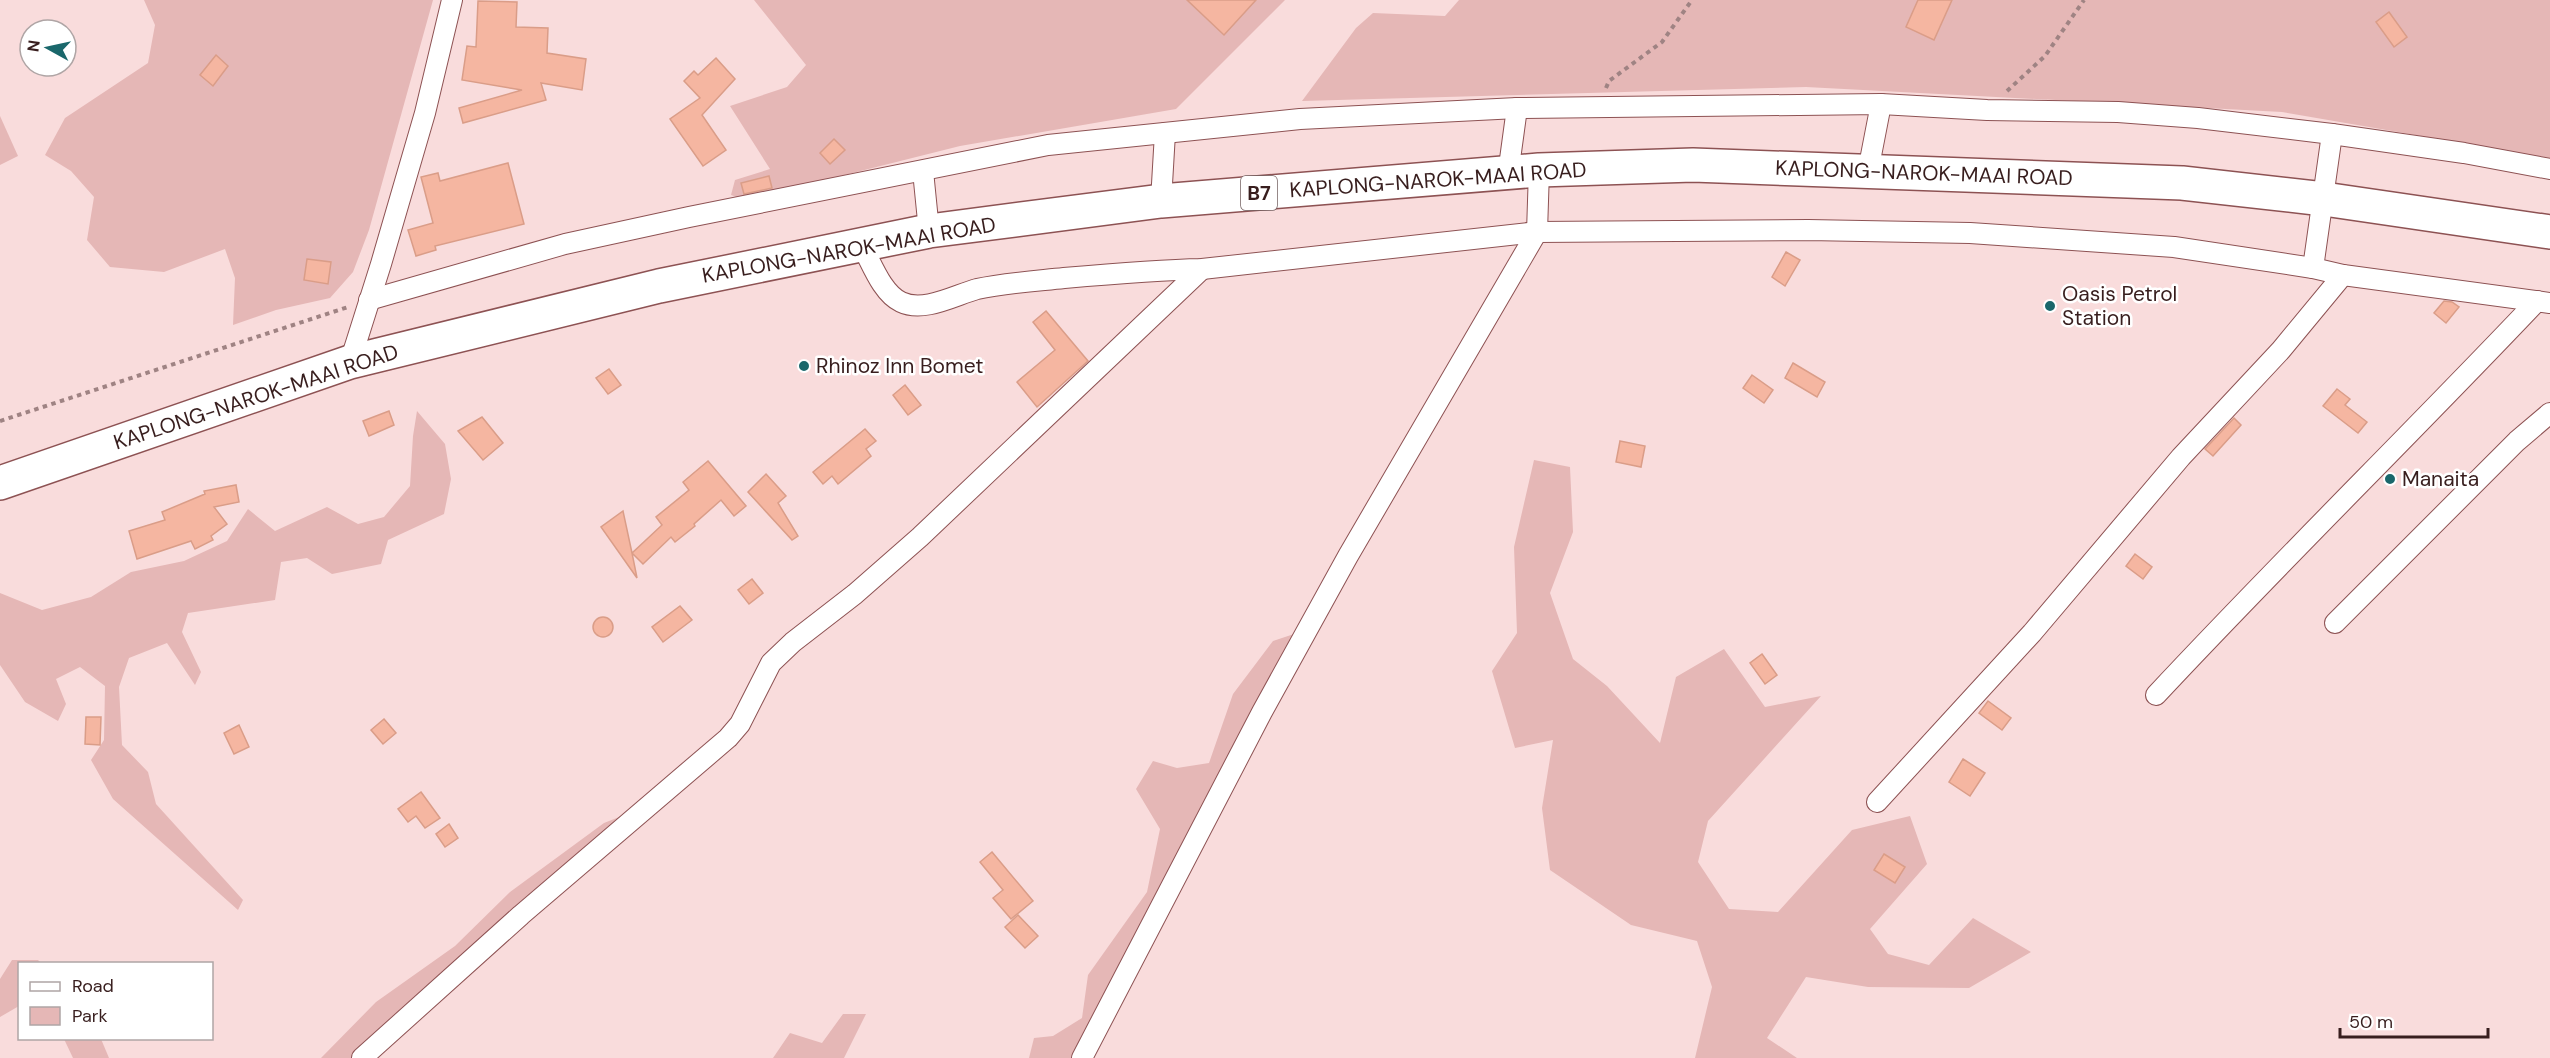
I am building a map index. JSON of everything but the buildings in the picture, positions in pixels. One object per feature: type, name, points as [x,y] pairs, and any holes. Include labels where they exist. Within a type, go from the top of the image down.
[{"type":"highway","name":"KAPLONG-NAROK-MAAI ROAD","points":[[0,483],[350,362],[659,286],[929,231],[1161,201],[1524,172],[1693,165],[2182,183],[2324,200],[2550,232]]},
{"type":"street","points":[[350,362],[422,124],[452,0]]},
{"type":"street","points":[[369,300],[566,244],[723,209],[1047,145],[1300,119],[1517,108],[1881,104],[1987,110],[2118,112],[2198,118],[2332,135],[2464,153],[2550,169]]},
{"type":"street","points":[[1868,171],[1881,104]]},
{"type":"street","points":[[1082,1058],[1262,712],[1348,556],[1538,232],[1524,172],[1517,108]]},
{"type":"street","points":[[1161,201],[1165,133]]},
{"type":"street","points":[[2313,267],[2332,135]]},
{"type":"street","points":[[923,171],[929,231]]},
{"type":"street","points":[[862,246],[886,288],[902,302],[913,305],[927,304],[979,289],[1038,280],[1148,270],[1202,269],[1538,232],[1775,230],[1970,233],[2174,247],[2313,267],[2343,275],[2543,302]]},
{"type":"street","points":[[362,1058],[521,915],[728,738],[740,724],[771,663],[793,642],[855,594],[920,537],[1202,269]]},
{"type":"street","points":[[1877,802],[2032,633],[2181,457],[2281,350],[2343,275]]},
{"type":"street","points":[[2156,696],[2250,594],[2543,302]]},
{"type":"street","points":[[2335,623],[2517,441],[2550,413]]},
{"type":"path","points":[[1597,108],[1609,81],[1662,42],[1692,0]]},
{"type":"path","points":[[1987,110],[2044,56],[2084,0]]},
{"type":"path","points":[[0,421],[369,300]]},
{"type":"green space","points":[[144,0],[433,0],[369,230],[353,272],[330,298],[276,310],[233,325],[235,278],[225,249],[164,272],[110,267],[87,240],[94,197],[71,171],[45,155],[65,118],[148,63],[155,25]]},
{"type":"green space","points":[[754,0],[1285,0],[1176,109],[960,146],[745,200],[731,195],[735,180],[770,169],[730,106],[787,87],[806,65]]},
{"type":"green space","points":[[1459,0],[2550,0],[2550,158],[2282,112],[1806,87],[1302,101],[1356,28],[1373,13],[1445,16]]},
{"type":"green space","points":[[0,116],[18,156],[0,165]]},
{"type":"green space","points":[[417,411],[445,444],[451,479],[444,514],[388,540],[381,564],[332,574],[307,558],[281,562],[275,600],[188,613],[182,632],[201,672],[195,685],[167,643],[129,658],[119,687],[122,745],[148,772],[156,804],[243,900],[238,910],[113,799],[91,760],[104,740],[105,686],[80,667],[56,679],[66,704],[58,721],[25,702],[0,665],[0,593],[42,610],[91,597],[131,572],[184,561],[227,541],[248,509],[275,531],[327,507],[358,524],[384,517],[410,486]]},
{"type":"green space","points":[[1534,460],[1570,467],[1573,532],[1550,593],[1573,659],[1607,686],[1660,743],[1676,677],[1724,649],[1765,707],[1821,696],[1708,821],[1698,862],[1729,909],[1778,912],[1852,830],[1910,816],[1927,864],[1870,929],[1888,954],[1929,965],[1973,918],[2031,952],[1969,988],[1868,987],[1806,977],[1767,1038],[1797,1058],[1695,1058],[1712,987],[1697,941],[1631,925],[1550,870],[1542,808],[1553,740],[1515,748],[1492,671],[1517,633],[1514,547]]},
{"type":"green space","points":[[1297,633],[1076,1058],[1029,1058],[1034,1038],[1053,1036],[1082,1018],[1088,975],[1147,892],[1160,829],[1136,789],[1153,761],[1177,768],[1209,763],[1233,694],[1273,641]]},
{"type":"green space","points":[[642,808],[355,1058],[321,1058],[376,1002],[455,946],[510,892],[604,823]]},
{"type":"green space","points":[[12,960],[38,960],[40,962],[18,962],[18,1007],[0,1017],[0,979]]},
{"type":"green space","points":[[843,1014],[866,1014],[844,1058],[773,1058],[790,1033],[822,1043]]},
{"type":"green space","points":[[64,1040],[101,1040],[109,1058],[73,1058]]},
{"type":"place","name":"Oasis Petrol Station","points":[[2050,306]]},
{"type":"place","name":"Rhinoz Inn Bomet","points":[[804,366]]},
{"type":"place","name":"Manaita","points":[[2390,479]]}]
